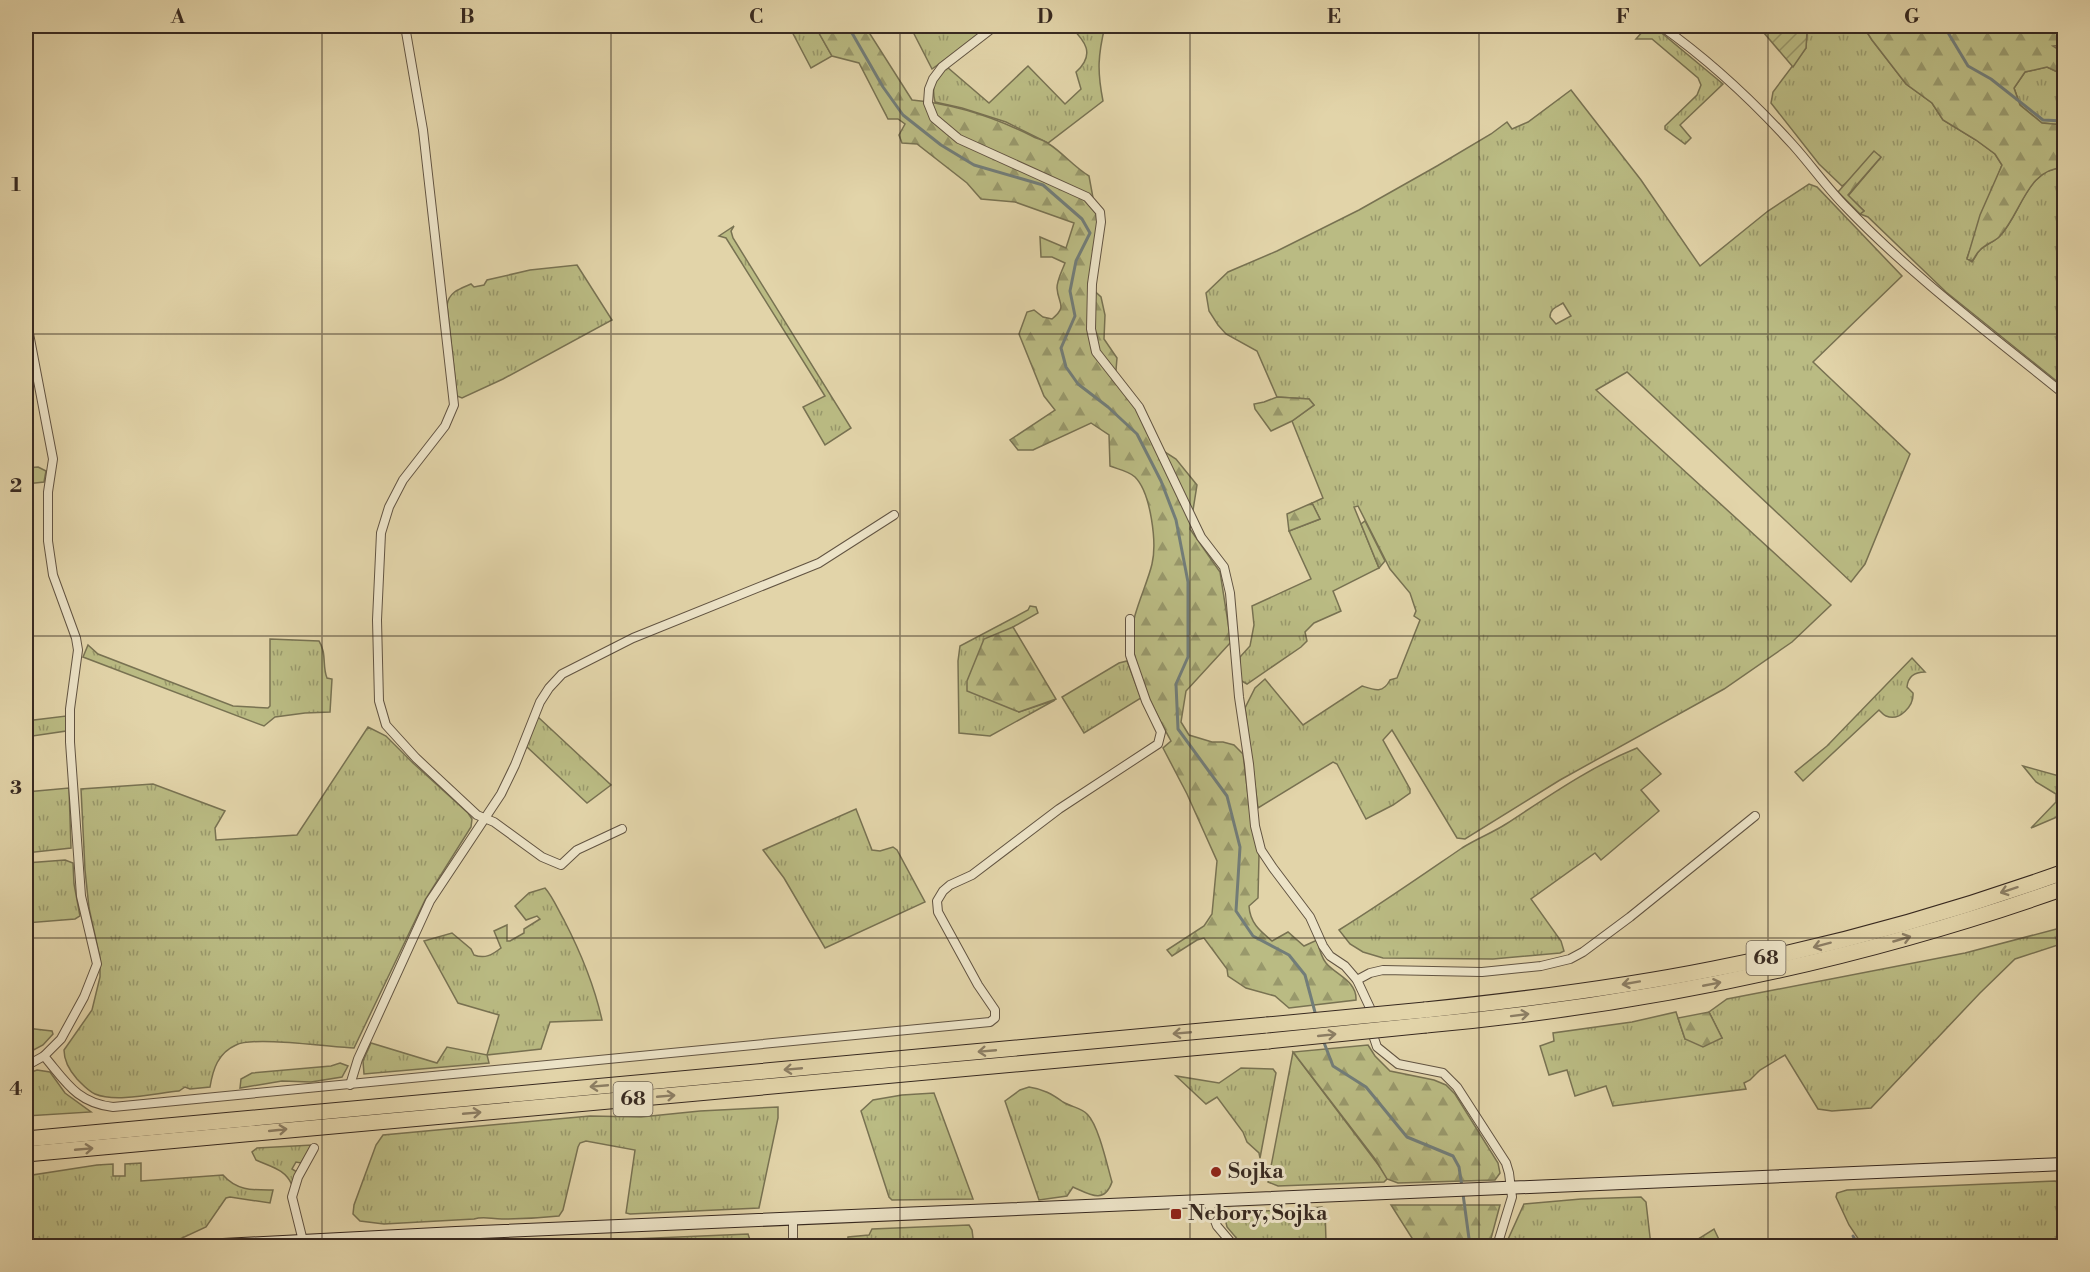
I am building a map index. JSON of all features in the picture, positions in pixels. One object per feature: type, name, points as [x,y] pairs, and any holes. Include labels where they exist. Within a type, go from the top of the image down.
[{"type":"highway","name":"68","points":[[1426,1018],[1714,969],[1798,951],[1964,905],[2064,872]]},
{"type":"highway","name":"68","points":[[26,1154],[1268,1033],[1598,1004],[1791,968],[1969,920],[2064,888]]},
{"type":"highway","name":"68","points":[[26,1138],[1268,1033]]},
{"type":"main road","points":[[204,1246],[304,1244],[793,1219],[2064,1164]]},
{"type":"street","points":[[405,26],[423,130],[454,405],[445,426],[403,480],[389,507],[381,533],[377,620],[379,701],[386,725],[416,758],[477,815],[502,828],[542,857],[561,865],[578,850],[622,829]]},
{"type":"street","points":[[995,26],[942,67],[929,89],[928,103],[934,118],[959,139],[1087,197],[1100,212],[1101,222],[1092,284],[1090,328],[1096,352],[1139,407],[1201,537],[1224,567],[1230,593],[1239,697],[1250,764],[1255,826],[1262,850],[1310,917],[1330,956],[1345,966],[1357,980],[1371,1010],[1377,1047],[1398,1064],[1443,1073],[1449,1078],[1506,1163],[1512,1197],[1497,1246]]},
{"type":"street","points":[[1661,26],[1752,101],[1795,147],[1845,207],[1902,260],[1945,298],[2064,394]]},
{"type":"street","points":[[26,318],[53,459],[48,492],[48,541],[53,575],[76,638],[78,650],[70,709],[70,742],[81,896],[97,964],[84,997],[61,1039],[44,1056],[26,1066]]},
{"type":"street","points":[[350,1085],[358,1059],[430,901],[501,794],[540,702],[562,674],[644,633],[819,563],[894,515]]},
{"type":"street","points":[[44,1056],[79,1096],[88,1102],[106,1106],[350,1085],[990,1022],[995,1018],[995,1010],[946,928],[938,912],[938,901],[950,885],[972,874],[1059,809],[1158,744],[1161,732],[1146,701],[1130,655],[1130,619]]},
{"type":"street","points":[[1357,980],[1370,973],[1383,970],[1482,972],[1541,966],[1570,959],[1630,917],[1755,816]]},
{"type":"street","points":[[304,1244],[292,1197],[298,1177],[314,1148]]},
{"type":"street","points":[[1208,1202],[1217,1226],[1234,1246]]},
{"type":"street","points":[[793,1219],[793,1246]]},
{"type":"green space","points":[[789,26],[815,26],[832,56],[811,68]]},
{"type":"green space","points":[[815,26],[865,26],[912,100],[959,108],[1003,123],[1047,143],[1089,176],[1098,225],[1088,285],[1101,297],[1105,315],[1104,339],[1117,358],[1115,382],[1137,409],[1154,445],[1176,459],[1197,485],[1190,529],[1220,572],[1231,642],[1186,691],[1181,722],[1189,735],[1212,742],[1234,745],[1243,754],[1252,828],[1259,855],[1258,898],[1249,906],[1254,922],[1272,941],[1288,932],[1304,946],[1317,940],[1324,961],[1350,983],[1356,1000],[1289,1008],[1275,996],[1246,988],[1228,976],[1227,969],[1204,938],[1172,956],[1167,950],[1204,926],[1212,914],[1217,861],[1187,794],[1163,748],[1171,741],[1146,692],[1134,652],[1132,630],[1150,573],[1153,555],[1153,531],[1149,506],[1141,484],[1135,477],[1110,466],[1109,435],[1091,423],[1033,450],[1018,450],[1010,440],[1055,410],[1044,396],[1019,334],[1027,312],[1034,310],[1043,317],[1052,319],[1060,311],[1057,285],[1065,263],[1052,257],[1041,257],[1040,237],[1066,248],[1074,223],[1015,202],[981,199],[967,183],[917,144],[902,143],[899,135],[905,124],[898,119],[888,119],[859,63],[832,56]]},
{"type":"green space","points":[[910,26],[989,26],[932,69]]},
{"type":"green space","points":[[1070,26],[1105,26],[1099,63],[1103,101],[1048,143],[1006,122],[935,102],[935,83],[947,67],[989,103],[1028,66],[1065,104],[1081,89],[1076,72],[1086,59],[1087,53],[1084,42]]},
{"type":"green space","points":[[1758,26],[1816,26],[1807,32],[1806,48],[1793,67]]},
{"type":"green space","points":[[1816,26],[1863,26],[1906,84],[1932,103],[1943,120],[1995,154],[2002,165],[1967,258],[1972,262],[1980,250],[1998,238],[2007,227],[2033,183],[2041,175],[2051,170],[2064,168],[2064,387],[1946,292],[1868,217],[1860,214],[1864,211],[1848,196],[1881,157],[1842,186],[1819,164],[1771,103],[1773,92],[1806,48],[1807,32]]},
{"type":"green space","points":[[1863,26],[2064,26],[2064,45],[2053,46],[2064,53],[2064,75],[2047,67],[2025,72],[2014,88],[2020,105],[2042,123],[2064,125],[2064,168],[2051,170],[2041,175],[2026,194],[2007,228],[1997,239],[1984,246],[1972,261],[1967,259],[1980,215],[2002,165],[1995,154],[1943,120],[1932,103],[1906,84]]},
{"type":"green space","points":[[1658,30],[1723,84],[1680,125],[1691,138],[1685,144],[1665,129],[1665,126],[1697,95],[1701,85],[1698,78],[1652,39],[1636,39],[1643,31]]},
{"type":"green space","points":[[2047,67],[2064,75],[2063,125],[2042,123],[2020,105],[2014,88],[2025,72]]},
{"type":"green space","points":[[1571,90],[1641,180],[1700,266],[1768,211],[1809,184],[1817,187],[1902,276],[1813,362],[1910,454],[1865,564],[1851,582],[1627,372],[1596,390],[1831,605],[1792,642],[1724,689],[1560,780],[1465,839],[1457,838],[1392,730],[1383,740],[1410,789],[1410,793],[1393,805],[1366,819],[1337,764],[1333,762],[1258,808],[1245,708],[1255,688],[1265,679],[1303,725],[1362,686],[1374,690],[1381,689],[1390,680],[1397,678],[1420,620],[1414,616],[1416,611],[1410,593],[1390,569],[1358,506],[1354,507],[1379,568],[1333,591],[1341,611],[1314,623],[1305,632],[1307,641],[1301,647],[1247,684],[1240,680],[1240,657],[1250,646],[1254,625],[1252,606],[1311,579],[1289,531],[1320,519],[1312,503],[1323,498],[1292,421],[1314,405],[1309,399],[1277,397],[1257,351],[1226,334],[1218,325],[1209,311],[1206,293],[1228,272],[1277,251],[1359,210],[1491,134],[1507,122],[1512,129],[1528,122]],"holes":[[[1563,303],[1571,316],[1556,324],[1550,314]]]},
{"type":"green space","points":[[1874,151],[1881,157],[1848,195],[1864,211],[1860,214],[1838,192]]},
{"type":"green space","points":[[734,226],[731,231],[733,238],[851,428],[825,445],[803,407],[825,396],[726,238],[719,236]]},
{"type":"green space","points":[[577,265],[612,320],[503,379],[462,398],[457,396],[447,305],[452,294],[471,284],[474,287],[484,285],[487,280],[530,270]]},
{"type":"green space","points":[[1277,397],[1309,399],[1314,405],[1292,421],[1271,431],[1255,409],[1254,404]]},
{"type":"green space","points":[[38,467],[46,471],[44,482],[26,484],[26,468]]},
{"type":"green space","points":[[1312,503],[1320,519],[1289,531],[1287,514]]},
{"type":"green space","points":[[1365,521],[1385,561],[1379,568],[1361,524]]},
{"type":"green space","points":[[1030,606],[1036,607],[1038,613],[1013,627],[1019,712],[1055,700],[990,736],[959,733],[958,661],[960,646],[1028,610]]},
{"type":"green space","points":[[1013,627],[1056,699],[1019,712],[967,691],[967,681],[984,639]]},
{"type":"green space","points":[[270,639],[319,641],[323,650],[327,678],[332,679],[330,712],[275,717],[264,726],[83,657],[88,645],[98,654],[233,706],[268,708],[270,706]]},
{"type":"green space","points":[[1912,658],[1925,672],[1910,677],[1907,687],[1913,693],[1913,698],[1909,707],[1896,717],[1885,716],[1879,710],[1803,781],[1795,772],[1827,746]]},
{"type":"green space","points":[[1127,661],[1141,698],[1084,733],[1062,697],[1119,663]]},
{"type":"green space","points":[[66,716],[66,731],[26,737],[26,721]]},
{"type":"green space","points":[[538,717],[611,785],[587,803],[526,746]]},
{"type":"green space","points":[[368,727],[386,736],[472,819],[471,827],[425,900],[354,1048],[274,1042],[245,1043],[230,1048],[221,1057],[215,1068],[210,1087],[190,1089],[185,1087],[179,1091],[125,1098],[104,1097],[88,1090],[70,1069],[64,1050],[92,1010],[100,977],[100,958],[89,908],[85,870],[81,789],[153,784],[225,811],[215,828],[216,840],[297,835]]},
{"type":"green space","points":[[1637,748],[1661,774],[1641,790],[1659,811],[1601,860],[1595,853],[1531,899],[1561,941],[1564,951],[1493,959],[1383,958],[1363,952],[1350,944],[1339,930],[1462,848],[1501,827],[1586,773]]},
{"type":"green space","points":[[2023,766],[2059,776],[2064,775],[2064,814],[2031,828],[2056,802],[2056,794],[2036,782]]},
{"type":"green space","points":[[69,788],[71,848],[26,853],[26,792]]},
{"type":"green space","points":[[856,809],[872,850],[880,851],[893,847],[897,850],[925,902],[825,948],[784,878],[763,850]]},
{"type":"green space","points":[[65,860],[73,863],[80,916],[75,919],[26,923],[26,863]]},
{"type":"green space","points":[[545,888],[564,920],[581,957],[591,981],[602,1020],[550,1022],[541,1049],[487,1055],[499,1015],[458,1003],[424,941],[452,933],[471,949],[474,955],[482,957],[491,954],[501,948],[494,931],[507,925],[507,941],[510,941],[524,933],[524,929],[540,919],[537,916],[526,920],[515,906],[529,893]]},
{"type":"green space","points":[[2064,927],[2064,943],[2015,959],[1871,1108],[1832,1111],[1818,1109],[1785,1055],[1744,1083],[1746,1089],[1613,1106],[1606,1086],[1575,1096],[1567,1070],[1549,1075],[1540,1046],[1554,1041],[1553,1033],[1632,1022],[1676,1012],[1685,1039],[1722,1038],[1709,1012],[1727,999],[1965,953]]},
{"type":"green space","points":[[1709,1012],[1722,1038],[1703,1047],[1685,1039],[1678,1018]]},
{"type":"green space","points":[[26,1028],[52,1031],[53,1034],[43,1045],[26,1054]]},
{"type":"green space","points":[[371,1043],[437,1063],[447,1047],[487,1055],[489,1063],[364,1074],[363,1061]]},
{"type":"green space","points":[[1368,1045],[1390,1071],[1434,1080],[1446,1085],[1455,1094],[1498,1163],[1500,1173],[1495,1180],[1398,1183],[1387,1179],[1375,1159],[1293,1052]]},
{"type":"green space","points":[[1293,1052],[1386,1175],[1387,1179],[1384,1182],[1278,1186],[1268,1182]]},
{"type":"green space","points":[[340,1063],[348,1066],[342,1077],[311,1082],[282,1081],[240,1088],[241,1079],[252,1073],[331,1066]]},
{"type":"green space","points":[[1241,1068],[1273,1069],[1276,1073],[1260,1158],[1259,1153],[1247,1142],[1243,1132],[1217,1097],[1206,1104],[1176,1076],[1219,1083]]},
{"type":"green space","points":[[37,1070],[50,1072],[65,1093],[91,1112],[26,1116],[26,1074]]},
{"type":"green space","points":[[1029,1087],[1047,1092],[1088,1115],[1099,1137],[1112,1182],[1105,1193],[1096,1196],[1073,1187],[1067,1196],[1039,1200],[1005,1101],[1020,1090]]},
{"type":"green space","points":[[934,1093],[973,1199],[892,1200],[889,1197],[861,1111],[873,1100]]},
{"type":"green space","points":[[778,1107],[778,1118],[759,1208],[626,1213],[635,1150],[586,1141],[580,1143],[578,1147],[563,1210],[559,1216],[384,1224],[360,1221],[353,1214],[354,1205],[376,1145],[383,1135],[590,1116],[641,1117]]},
{"type":"green space","points":[[312,1145],[301,1163],[296,1162],[292,1169],[297,1172],[292,1185],[286,1175],[256,1160],[252,1152],[257,1148]]},
{"type":"green space","points":[[141,1163],[141,1181],[223,1175],[240,1187],[273,1190],[270,1203],[226,1198],[206,1227],[165,1246],[26,1246],[26,1176],[113,1164],[113,1176],[125,1176],[125,1164]]},
{"type":"green space","points":[[2055,1181],[2064,1185],[2064,1246],[1863,1246],[1849,1225],[1836,1197],[1837,1193],[1847,1190]]},
{"type":"green space","points":[[1641,1197],[1646,1202],[1651,1246],[1505,1246],[1524,1204]]},
{"type":"green space","points":[[1391,1205],[1500,1205],[1489,1246],[1417,1246]]},
{"type":"green space","points":[[1322,1207],[1325,1209],[1326,1241],[1329,1246],[1243,1246],[1227,1227],[1224,1214]]},
{"type":"green space","points":[[969,1225],[974,1246],[847,1246],[848,1237],[869,1235],[872,1229]]},
{"type":"green space","points":[[1714,1229],[1722,1246],[1687,1246]]},
{"type":"green space","points":[[748,1234],[752,1246],[567,1246],[585,1241]]},
{"type":"waterway","points":[[848,26],[883,87],[903,115],[941,145],[974,165],[1043,185],[1082,219],[1090,233],[1076,261],[1070,291],[1075,316],[1061,348],[1066,367],[1078,384],[1108,407],[1137,434],[1161,481],[1176,520],[1188,582],[1188,657],[1176,684],[1178,729],[1227,796],[1240,847],[1236,911],[1253,936],[1289,955],[1305,975],[1316,1016]]},
{"type":"waterway","points":[[1944,26],[1968,66],[1991,79],[2043,120],[2064,121]]},
{"type":"waterway","points":[[1323,1040],[1333,1066],[1366,1087],[1407,1137],[1453,1156],[1459,1167],[1462,1187]]},
{"type":"waterway","points":[[1463,1194],[1470,1246]]},
{"type":"waterway","points":[[1853,1236],[1859,1246]]},
{"type":"place","name":"Sojka","points":[[1216,1172]]},
{"type":"place","name":"Nebory, Sojka","points":[[1176,1214]]}]
